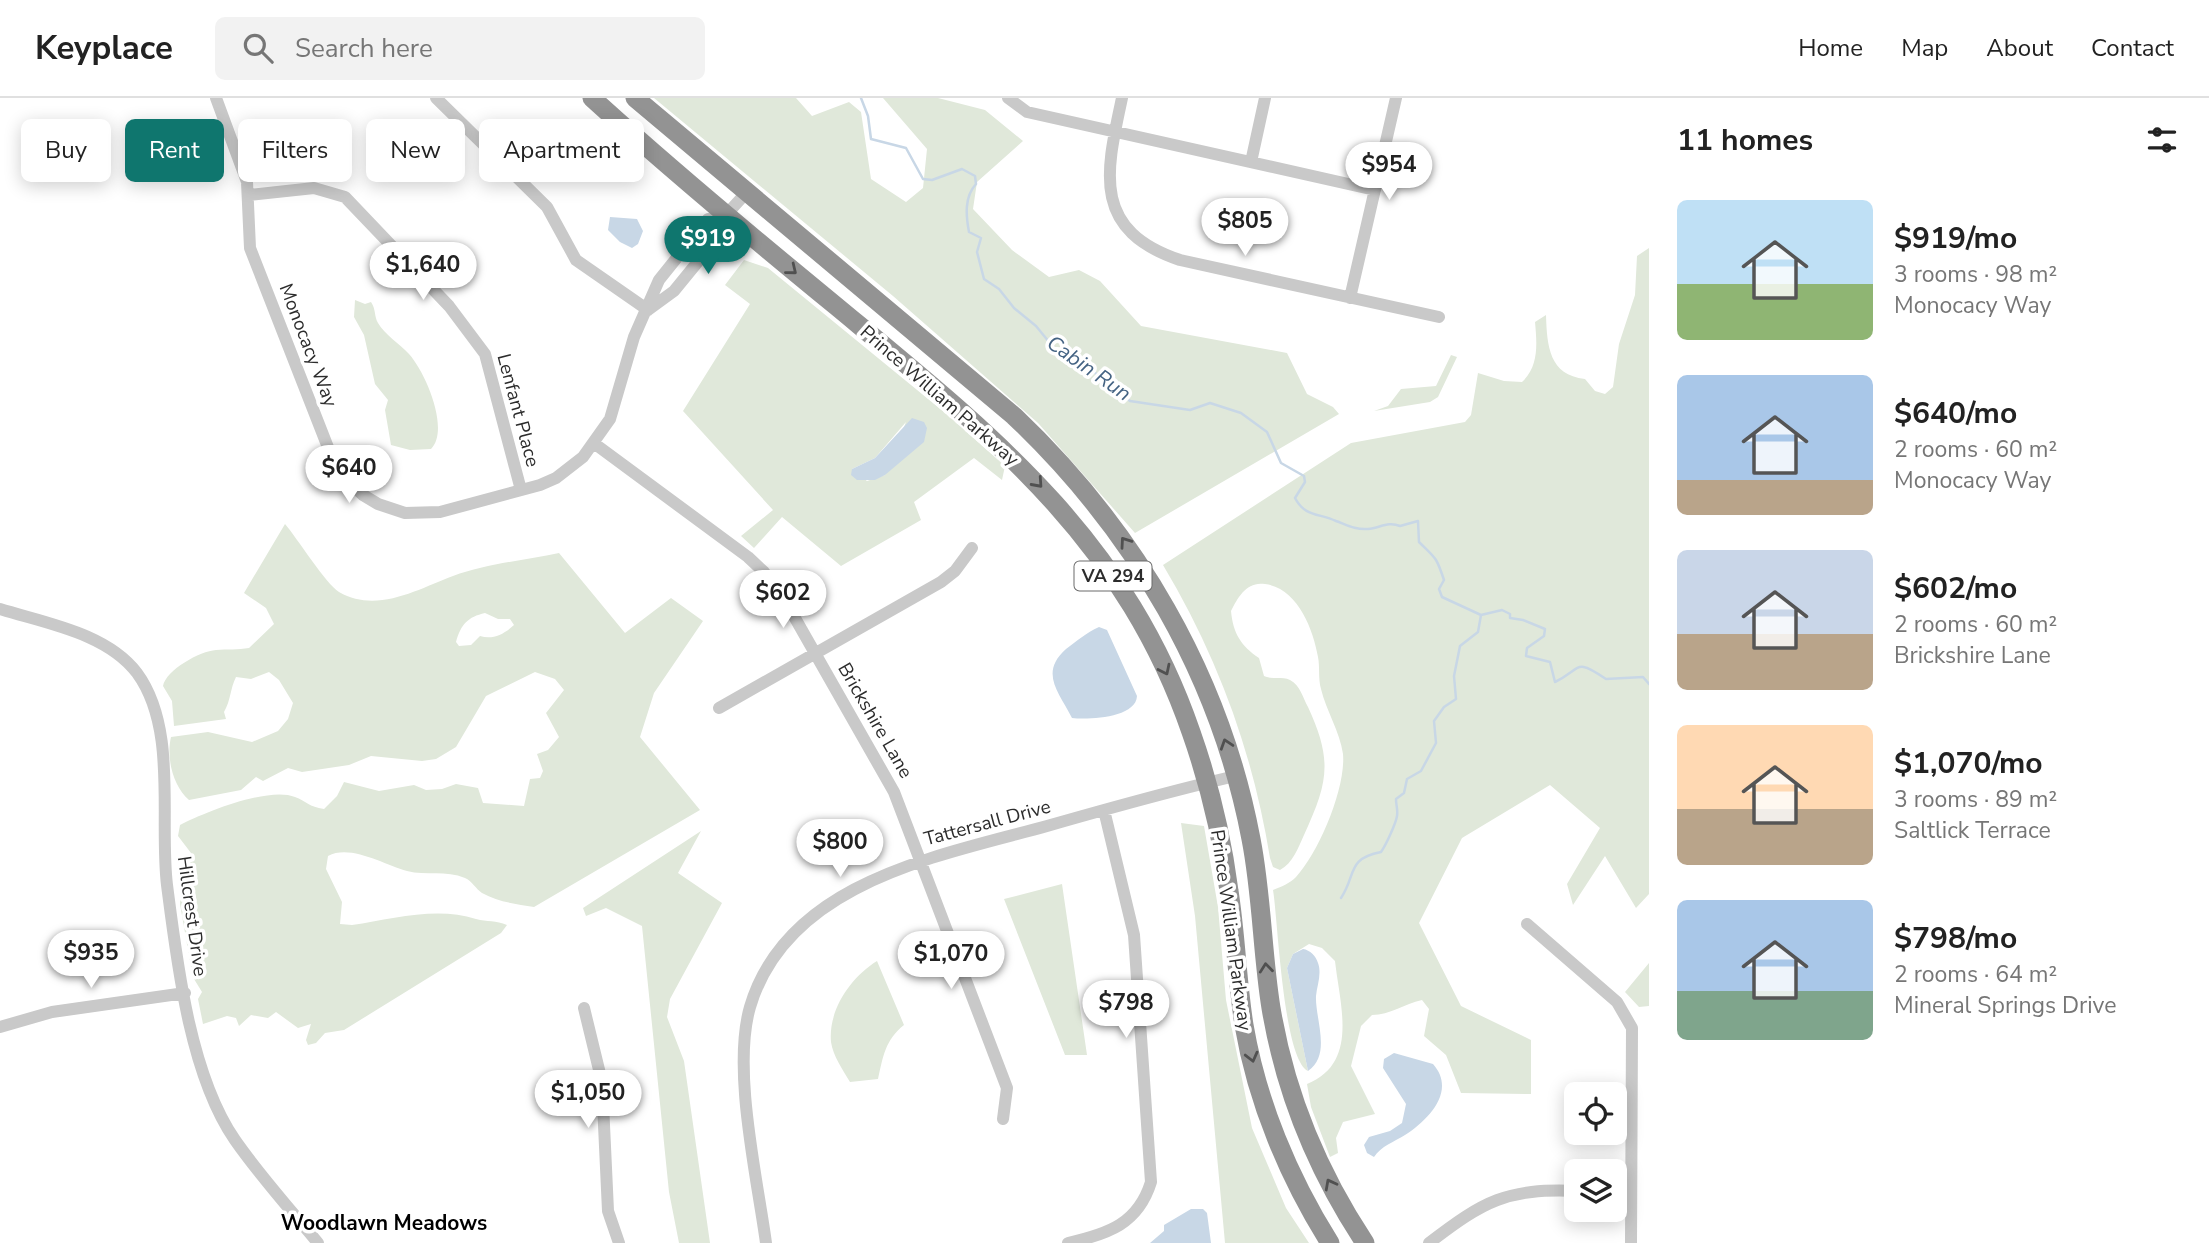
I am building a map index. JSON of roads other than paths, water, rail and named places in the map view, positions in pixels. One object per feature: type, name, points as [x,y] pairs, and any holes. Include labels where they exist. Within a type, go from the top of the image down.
[{"type":"highway","name":"Prince William Parkway","points":[[592,98],[726,215],[988,432],[1059,506],[1114,578],[1148,637],[1184,714],[1207,782],[1230,895],[1244,1028],[1258,1081],[1287,1164],[1330,1243]]},
{"type":"highway","name":"Prince William Parkway","points":[[635,98],[967,376],[1047,448],[1075,478],[1129,548],[1179,629],[1211,699],[1236,776],[1252,841],[1271,1006],[1286,1076],[1324,1173],[1365,1243]]},
{"type":"street","name":"Monocacy Way","points":[[216,98],[242,167],[249,195],[250,248],[329,450],[350,483],[378,504],[405,513],[440,512],[521,491],[556,478],[571,468],[595,443],[616,405],[634,337],[659,280],[708,219],[726,215]]},
{"type":"street","points":[[436,98],[547,208],[576,260],[648,310]]},
{"type":"street","points":[[1008,98],[1027,112],[1375,190]]},
{"type":"street","points":[[1122,98],[1108,161],[1109,190],[1125,225],[1146,246],[1180,260],[1439,317]]},
{"type":"street","points":[[1251,162],[1265,98]]},
{"type":"street","points":[[1350,298],[1396,98]]},
{"type":"street","name":"Lenfant Place","points":[[249,195],[314,188],[345,197],[449,306],[481,346],[488,361],[521,491]]},
{"type":"street","name":"Monocacy Way","points":[[648,310],[674,291],[723,231],[726,215],[746,193]]},
{"type":"street","name":"Brickshire Lane","points":[[595,443],[727,540],[764,572],[788,604],[894,792],[1007,1088],[1003,1119]]},
{"type":"street","points":[[719,708],[814,651],[941,582],[955,571],[972,548]]},
{"type":"street","name":"Hillcrest Drive","points":[[0,609],[79,634],[114,651],[136,673],[154,703],[161,732],[167,885],[198,1056],[222,1117],[234,1139],[318,1243]]},
{"type":"street","name":"Tattersall Drive","points":[[766,1243],[745,1069],[750,1009],[763,972],[781,944],[827,905],[920,861],[1236,776]]},
{"type":"street","points":[[1069,1243],[1114,1231],[1129,1221],[1139,1209],[1152,1182],[1134,935],[1104,810]]},
{"type":"street","points":[[1527,924],[1617,1002],[1627,1015],[1634,1039],[1631,1243]]},
{"type":"street","points":[[0,1027],[52,1012],[185,993]]},
{"type":"street","points":[[584,1008],[602,1082],[608,1211],[619,1243]]},
{"type":"street","points":[[1429,1243],[1464,1217],[1499,1198],[1538,1190],[1564,1191]]},
{"type":"street","points":[[1627,1194],[1631,1194]]},
{"type":"water","points":[[610,217],[637,219],[643,231],[638,244],[632,248],[620,242],[608,230]]},
{"type":"water","points":[[912,418],[924,422],[927,428],[924,442],[885,475],[875,480],[857,480],[851,475],[852,469],[875,458]]},
{"type":"water","points":[[1099,627],[1107,630],[1137,696],[1135,703],[1129,709],[1110,716],[1072,718],[1054,683],[1054,666],[1066,649]]},
{"type":"water","points":[[1303,949],[1314,956],[1320,971],[1316,1005],[1321,1046],[1315,1064],[1308,1071],[1287,968],[1293,954]]},
{"type":"water","points":[[1394,1053],[1433,1064],[1440,1074],[1441,1094],[1437,1104],[1422,1121],[1374,1157],[1367,1153],[1364,1145],[1369,1137],[1390,1131],[1402,1123],[1406,1104],[1383,1068],[1384,1059]]},
{"type":"water","points":[[1191,1209],[1203,1209],[1207,1213],[1211,1243],[1150,1243],[1164,1231],[1164,1225]]},
{"type":"waterway","name":"Cabin Run","points":[[861,98],[868,116],[871,139],[906,148],[923,179],[932,180],[962,169],[975,176],[976,184],[969,195],[967,220],[969,232],[981,238],[977,252],[984,279],[999,289],[1054,348],[1105,379],[1130,401],[1190,410],[1210,403],[1241,413],[1267,432],[1281,463],[1304,476],[1305,482],[1295,498],[1308,512],[1363,529],[1388,524],[1400,526],[1418,521],[1419,542],[1435,558],[1444,580],[1439,589],[1442,597],[1481,615],[1502,610],[1510,614],[1510,618],[1545,629],[1544,636],[1527,648],[1526,656],[1550,662],[1555,682],[1583,667],[1606,679],[1643,677],[1649,684]]},
{"type":"waterway","points":[[1341,898],[1357,863],[1383,849],[1396,819],[1396,799],[1404,793],[1407,779],[1421,771],[1436,743],[1434,721],[1444,707],[1456,699],[1454,676],[1460,646],[1478,632],[1481,615]]},
{"type":"district","name":"Woodlawn Meadows","points":[[384,1223]]}]
